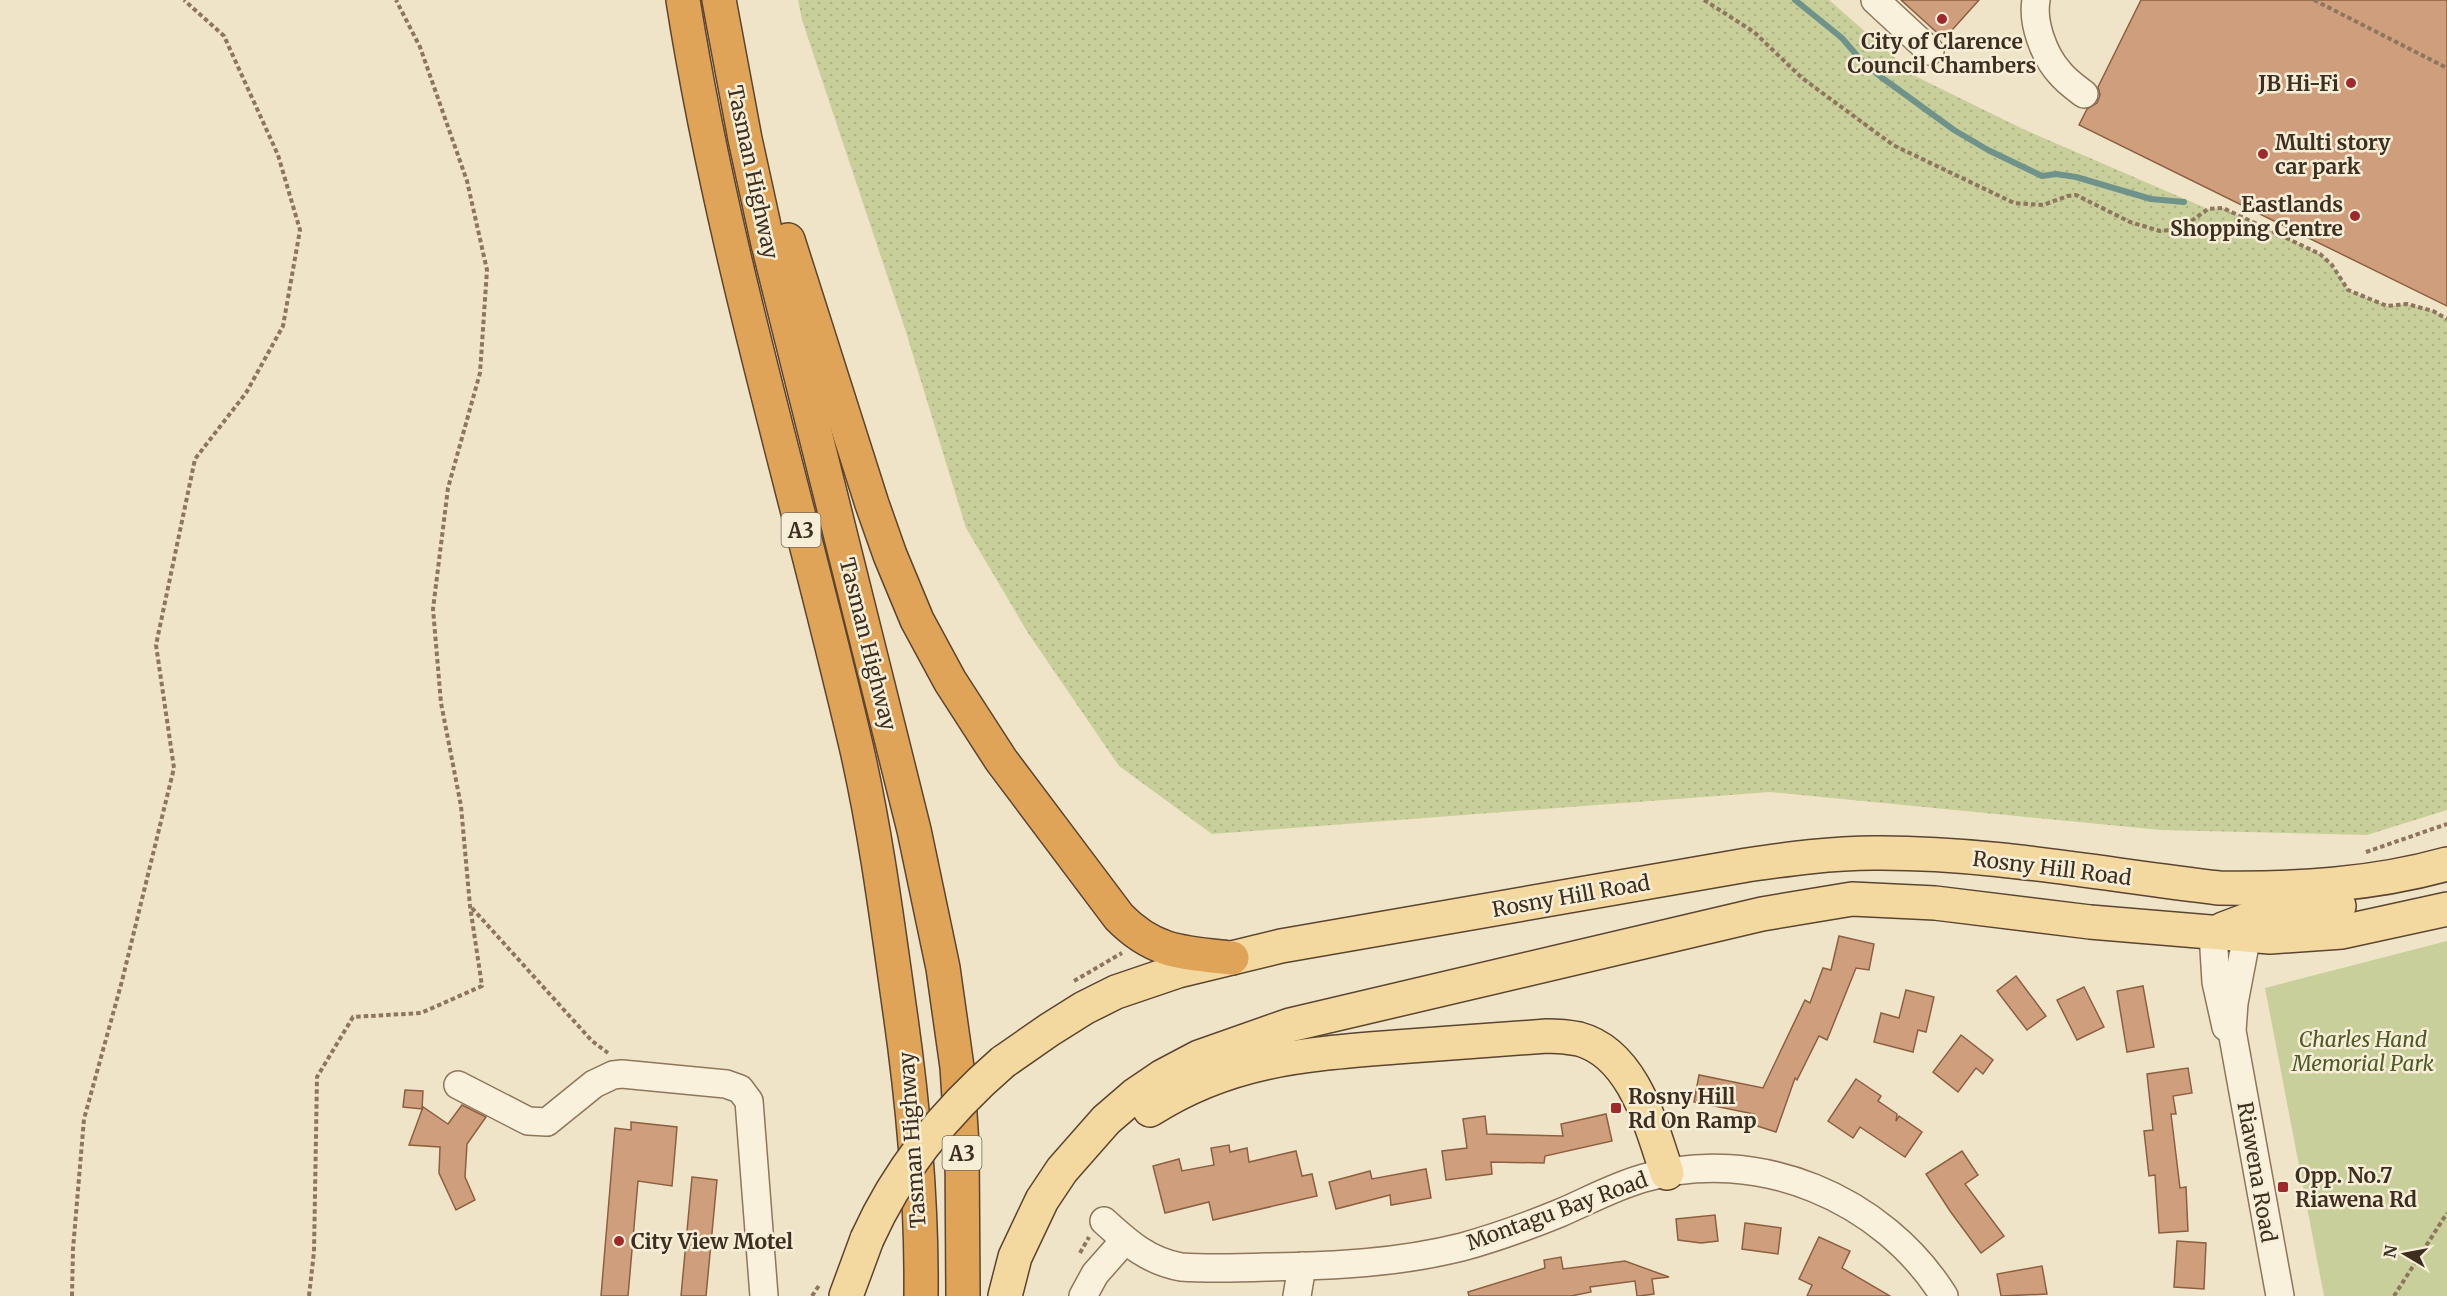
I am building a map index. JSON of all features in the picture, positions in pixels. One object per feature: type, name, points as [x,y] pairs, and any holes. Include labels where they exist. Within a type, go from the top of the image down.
[{"type":"highway","name":"Tasman Highway","points":[[683,0],[695,77],[730,238],[857,750],[880,869],[907,1063],[918,1185],[921,1296]]},
{"type":"highway","name":"Tasman Highway","points":[[721,14],[744,139],[771,256],[914,830],[941,957],[953,1033],[962,1145],[963,1296]]},
{"type":"highway","points":[[721,14],[789,246],[890,555],[917,620],[950,681],[1001,760],[1132,930],[1145,940],[1169,949],[1232,958]]},
{"type":"main road","name":"Rosny Hill Road","points":[[846,1296],[867,1239],[890,1196],[933,1133],[963,1099],[1003,1062],[1049,1029],[1116,992],[1178,971],[1281,946],[1822,854],[1875,853],[2001,861],[2185,884],[2249,888],[2321,886],[2359,882],[2408,874],[2447,864]]},
{"type":"main road","points":[[2001,861],[2066,882],[2204,909],[2231,931]]},
{"type":"main road","points":[[2231,931],[2271,912],[2324,908],[2380,899],[2447,879]]},
{"type":"main road","points":[[1005,1296],[1015,1257],[1042,1200],[1062,1170],[1106,1120],[1162,1076],[1199,1057],[1290,1025],[1762,914],[1852,899],[1935,903],[2090,922],[2231,931],[2279,937],[2342,932],[2447,909]]},
{"type":"main road","points":[[1005,1296],[1026,1248],[1052,1204],[1069,1182],[1112,1137],[1158,1105],[1188,1089],[1224,1074],[1287,1057],[1547,1036],[1581,1040],[1609,1056],[1629,1079],[1650,1124],[1667,1173]]},
{"type":"street","points":[[1875,0],[1930,51]]},
{"type":"street","points":[[2036,0],[2036,21],[2049,56],[2058,72],[2085,94]]},
{"type":"street","name":"Riawena Road","points":[[2231,931],[2234,1047],[2280,1296]]},
{"type":"street","points":[[458,1085],[538,1124],[557,1116],[581,1094],[604,1079],[622,1074],[715,1082],[734,1086],[747,1096],[767,1288]]},
{"type":"street","name":"Montagu Bay Road","points":[[1104,1221],[1149,1257],[1181,1267],[1302,1266],[1377,1262],[1459,1247],[1523,1228],[1626,1184],[1667,1173],[1716,1169],[1753,1171],[1784,1178],[1839,1198],[1867,1215],[1894,1235],[1913,1254],[1944,1296]]},
{"type":"street","points":[[1083,1296],[1095,1274],[1125,1240]]},
{"type":"street","points":[[1297,1296],[1302,1266]]},
{"type":"path","points":[[72,1296],[73,1249],[84,1119],[122,981],[174,768],[156,645],[195,459],[246,393],[283,326],[300,230],[278,155],[224,36],[184,0]]},
{"type":"path","points":[[309,1296],[314,1252],[317,1077],[353,1017],[422,1013],[482,986],[470,906],[461,806],[441,703],[433,609],[448,488],[480,373],[487,270],[467,181],[420,47],[396,0]]},
{"type":"path","points":[[1704,0],[1754,32],[1802,78],[1893,144],[2014,203],[2043,205],[2076,195],[2130,222],[2160,231],[2180,229],[2208,209],[2223,208],[2320,254],[2332,265],[2348,290],[2387,306],[2407,304],[2433,311],[2447,319]]},
{"type":"path","points":[[2314,0],[2447,68]]},
{"type":"path","points":[[470,906],[592,1041],[634,1074]]},
{"type":"path","points":[[2394,1296],[2447,1213]]},
{"type":"green space","points":[[798,0],[1829,0],[1917,77],[2023,129],[2208,209],[2223,208],[2320,254],[2332,265],[2348,290],[2387,306],[2407,304],[2433,311],[2447,319],[2447,810],[2367,835],[2161,830],[1770,792],[1212,834],[1119,766],[1028,633],[966,528],[905,329],[802,20]]},
{"type":"green space","name":"Charles Hand Memorial Park","points":[[2447,941],[2447,1296],[2324,1296],[2265,988]]},
{"type":"building","name":"City of Clarence Council Chambers","points":[[1901,0],[1979,0],[1944,39]]},
{"type":"building","name":"Eastlands Shopping Centre","points":[[2141,0],[2447,0],[2447,306],[2079,125],[2087,109],[2097,103],[2100,95],[2098,87]]},
{"type":"building","points":[[1839,936],[1874,944],[1869,970],[1856,968],[1827,1040],[1819,1036],[1797,1080],[1795,1078],[1776,1132],[1751,1124],[1754,1114],[1694,1102],[1699,1075],[1763,1088],[1805,1000],[1810,1003],[1823,968],[1831,970]]},
{"type":"building","points":[[2016,976],[2046,1016],[2027,1030],[1997,991]]},
{"type":"building","points":[[2143,986],[2154,1047],[2127,1052],[2117,991]]},
{"type":"building","points":[[2084,987],[2104,1027],[2077,1040],[2057,1000]]},
{"type":"building","points":[[1906,990],[1934,997],[1926,1032],[1918,1030],[1913,1052],[1874,1042],[1881,1013],[1899,1018]]},
{"type":"building","points":[[1961,1035],[1993,1060],[1983,1074],[1976,1068],[1958,1092],[1933,1072]]},
{"type":"building","points":[[2188,1068],[2192,1093],[2173,1096],[2176,1114],[2171,1114],[2180,1188],[2186,1187],[2188,1231],[2159,1233],[2155,1175],[2149,1176],[2144,1131],[2153,1130],[2147,1074]]},
{"type":"building","points":[[1856,1079],[1881,1096],[1878,1101],[1897,1114],[1896,1121],[1899,1116],[1922,1132],[1905,1157],[1860,1127],[1853,1138],[1828,1121]]},
{"type":"building","points":[[405,1090],[423,1091],[422,1109],[403,1107]]},
{"type":"building","points":[[462,1105],[486,1117],[467,1144],[465,1177],[475,1200],[456,1210],[439,1173],[440,1147],[409,1145],[423,1107],[448,1124]]},
{"type":"building","points":[[1606,1114],[1612,1141],[1545,1156],[1544,1163],[1491,1162],[1492,1174],[1446,1180],[1442,1151],[1467,1148],[1463,1119],[1485,1116],[1487,1134],[1563,1136],[1561,1124]]},
{"type":"building","name":"City View Motel","points":[[631,1122],[677,1127],[672,1186],[638,1181],[628,1296],[601,1296],[615,1128],[631,1130]]},
{"type":"building","points":[[1229,1145],[1230,1152],[1247,1148],[1249,1162],[1296,1151],[1302,1176],[1312,1174],[1317,1196],[1213,1220],[1209,1202],[1165,1213],[1153,1166],[1179,1159],[1182,1171],[1214,1165],[1211,1148]]},
{"type":"building","points":[[1962,1151],[1978,1175],[1965,1184],[2004,1236],[1981,1253],[1926,1174]]},
{"type":"building","points":[[1426,1169],[1431,1198],[1391,1205],[1390,1195],[1336,1209],[1329,1182],[1370,1171],[1372,1179]]},
{"type":"building","name":"City View Motel","points":[[692,1177],[717,1180],[706,1296],[681,1296]]},
{"type":"building","points":[[1715,1215],[1718,1241],[1701,1243],[1678,1240],[1676,1219]]},
{"type":"building","points":[[1745,1223],[1781,1228],[1778,1254],[1742,1249]]},
{"type":"building","points":[[1819,1237],[1850,1251],[1842,1268],[1890,1296],[1807,1296],[1812,1285],[1799,1279]]},
{"type":"building","points":[[2177,1241],[2206,1243],[2204,1289],[2174,1287]]},
{"type":"building","points":[[1561,1257],[1563,1269],[1625,1261],[1669,1277],[1652,1279],[1654,1294],[1639,1296],[1637,1296],[1635,1281],[1590,1287],[1591,1292],[1571,1296],[1469,1296],[1468,1292],[1545,1268],[1544,1260]]},
{"type":"building","points":[[2042,1266],[2047,1294],[2001,1296],[1997,1274]]},
{"type":"waterway","points":[[1795,0],[1842,38],[1860,59],[1881,77],[1954,130],[1988,150],[2042,176],[2056,174],[2076,177],[2151,199],[2184,202]]},
{"type":"place","name":"City of Clarence Council Chambers","points":[[1942,19]]},
{"type":"place","name":"JB Hi-Fi","points":[[2351,83]]},
{"type":"place","name":"Multi story car park","points":[[2263,154]]},
{"type":"place","name":"Eastlands Shopping Centre","points":[[2355,216]]},
{"type":"place","name":"Rosny Hill Rd On Ramp","points":[[1616,1108]]},
{"type":"place","name":"Opp. No.7 Riawena Rd","points":[[2283,1187]]},
{"type":"place","name":"City View Motel","points":[[619,1241]]}]
